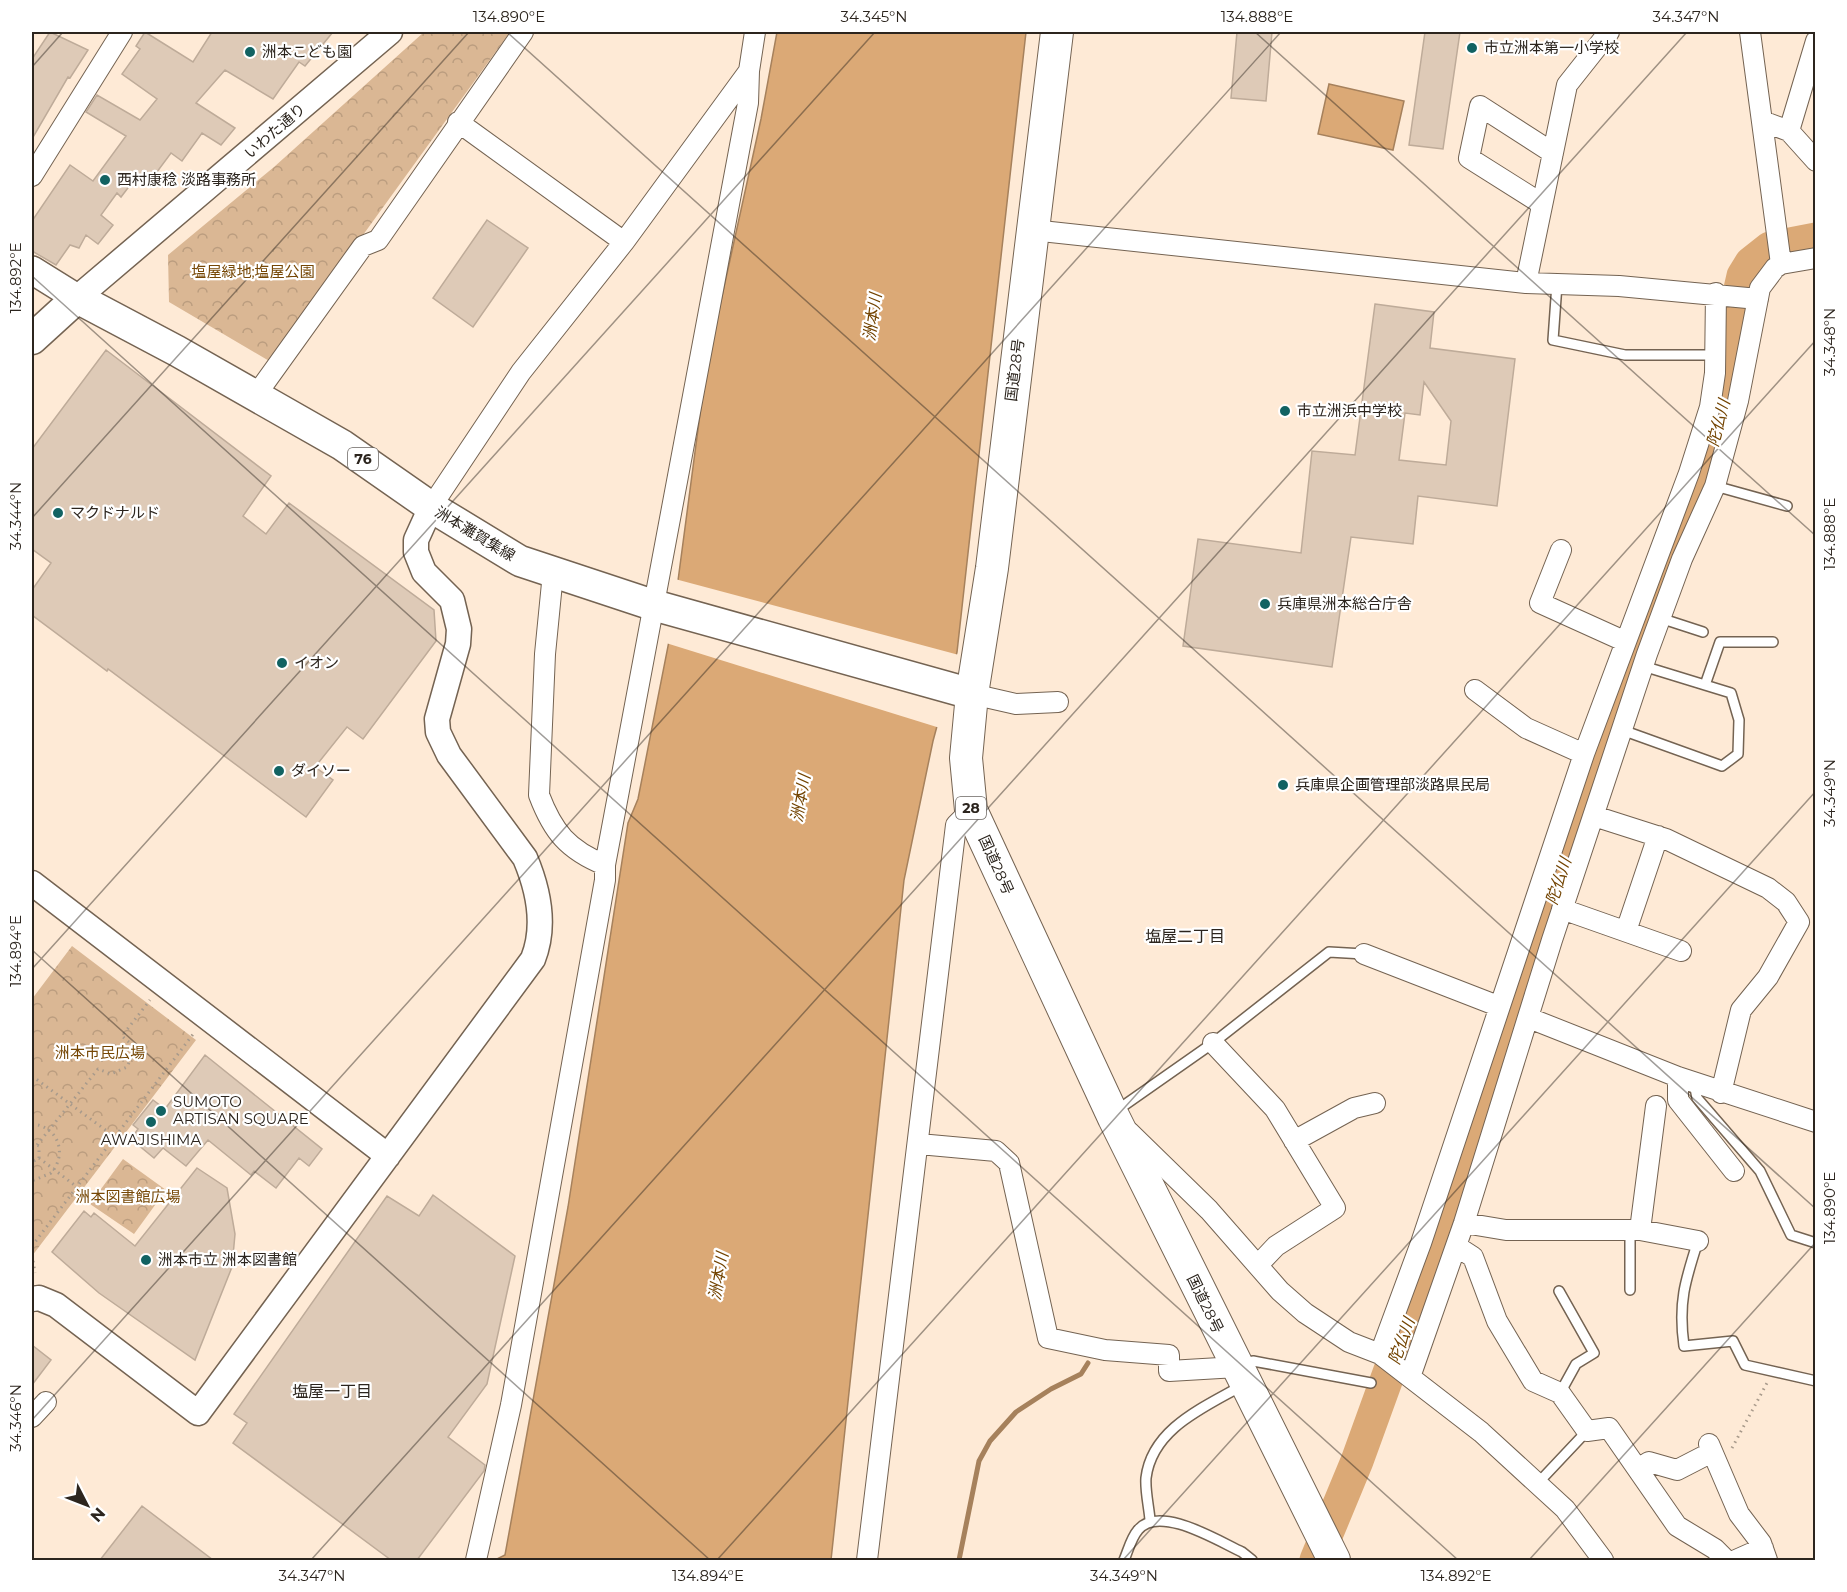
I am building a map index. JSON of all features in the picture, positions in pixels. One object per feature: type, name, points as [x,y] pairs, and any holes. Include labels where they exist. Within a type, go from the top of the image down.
[{"type":"highway","name":"国道28号","points":[[1057,32],[993,556],[963,691],[971,810],[1113,1116],[1334,1560]]},
{"type":"main road","points":[[32,270],[77,298],[32,339]]},
{"type":"main road","name":"洲本灘賀集線","points":[[77,298],[256,395],[342,445],[431,507],[496,549],[520,561],[653,605],[963,691]]},
{"type":"street","points":[[32,176],[122,32]]},
{"type":"street","name":"いわた通り","points":[[77,298],[390,32]]},
{"type":"street","points":[[256,395],[363,246],[378,240],[458,122],[523,32]]},
{"type":"street","points":[[476,1560],[511,1405],[605,880],[605,865],[748,103],[749,71],[755,32]]},
{"type":"street","points":[[1526,283],[1567,85],[1609,32]]},
{"type":"street","points":[[1750,32],[1781,264]]},
{"type":"street","points":[[1789,131],[1815,41]]},
{"type":"street","points":[[32,1299],[39,1298],[56,1305],[198,1413],[533,959],[541,932],[535,883],[525,858],[449,755],[438,732],[437,719],[458,644],[459,629],[452,600],[424,572],[416,552],[416,540],[431,507],[521,372],[624,242],[749,71]]},
{"type":"street","points":[[1542,204],[1469,158],[1480,106],[1553,153]]},
{"type":"street","points":[[1761,121],[1789,131],[1815,160]]},
{"type":"street","points":[[458,122],[624,242]]},
{"type":"street","points":[[1032,230],[1526,283],[1716,294],[1758,299]]},
{"type":"street","points":[[1410,1377],[1464,1222],[1552,940],[1643,666],[1682,559],[1714,486],[1738,401],[1760,288],[1781,264],[1815,258]]},
{"type":"street","points":[[1380,1354],[1421,1243],[1498,1006],[1584,754],[1624,641],[1689,473],[1706,418],[1715,355],[1716,294]]},
{"type":"street","points":[[1561,550],[1540,603],[1624,641]]},
{"type":"street","points":[[553,573],[544,666],[538,773],[539,795],[546,815],[566,844],[586,857],[605,865]]},
{"type":"street","points":[[1474,690],[1526,728],[1584,754]]},
{"type":"street","points":[[963,691],[1016,704],[1058,702]]},
{"type":"street","points":[[867,1560],[956,825],[971,810]]},
{"type":"street","points":[[1594,816],[1658,836],[1768,888],[1786,902],[1799,921],[1768,977],[1741,1010],[1721,1093]]},
{"type":"street","points":[[1626,931],[1658,836]]},
{"type":"street","points":[[32,883],[388,1156]]},
{"type":"street","points":[[1562,909],[1681,951]]},
{"type":"street","points":[[1525,931],[1552,940]]},
{"type":"street","points":[[1364,954],[1498,1006]]},
{"type":"street","points":[[1529,1018],[1721,1093],[1815,1122]]},
{"type":"street","points":[[1213,1043],[1275,1109],[1335,1208],[1276,1246],[1258,1265]]},
{"type":"street","points":[[1686,1080],[1678,1100],[1734,1171]]},
{"type":"street","points":[[1294,1141],[1354,1108],[1375,1103]]},
{"type":"street","points":[[1635,1230],[1656,1106]]},
{"type":"street","points":[[1113,1116],[1209,1210],[1280,1291],[1305,1313],[1349,1342],[1380,1354],[1481,1432],[1565,1509],[1604,1560]]},
{"type":"street","points":[[919,1144],[996,1151],[1009,1163],[1048,1338],[1105,1350],[1168,1356],[1169,1371],[1241,1376]]},
{"type":"street","points":[[1464,1222],[1506,1230],[1635,1230],[1698,1241]]},
{"type":"street","points":[[1456,1246],[1473,1257],[1497,1321],[1533,1381],[1560,1393],[1587,1431],[1609,1428],[1677,1526],[1715,1549],[1726,1560]]},
{"type":"street","points":[[32,1417],[46,1402]]},
{"type":"street","points":[[1638,1469],[1649,1462],[1677,1470],[1711,1448],[1739,1514],[1765,1554],[1736,1560]]},
{"type":"lane","points":[[1557,284],[1553,340],[1625,355],[1715,355]]},
{"type":"lane","points":[[1714,486],[1787,506]]},
{"type":"lane","points":[[1660,618],[1703,632]]},
{"type":"lane","points":[[1705,685],[1720,642],[1773,642]]},
{"type":"lane","points":[[1622,730],[1722,766],[1738,754],[1739,720],[1731,693],[1643,666]]},
{"type":"lane","points":[[1113,1116],[1213,1043],[1329,952],[1364,954]]},
{"type":"lane","points":[[1686,1080],[1697,1098],[1760,1171],[1791,1235],[1815,1243]]},
{"type":"lane","points":[[1630,1290],[1635,1230]]},
{"type":"lane","points":[[1698,1241],[1684,1283],[1680,1315],[1684,1346],[1734,1341],[1745,1365],[1815,1381]]},
{"type":"lane","points":[[1559,1291],[1594,1353],[1576,1364],[1560,1393]]},
{"type":"lane","points":[[1150,1520],[1146,1478],[1158,1447],[1187,1417],[1241,1376],[1253,1361],[1371,1383]]},
{"type":"lane","points":[[1538,1482],[1587,1431]]},
{"type":"lane","points":[[1124,1560],[1137,1530],[1150,1520],[1168,1519],[1242,1552],[1252,1560]]},
{"type":"path","points":[[37,1145],[98,1068],[111,1074],[127,1067],[133,1053],[130,1043],[122,1036],[150,1000]]},
{"type":"path","points":[[32,1246],[194,1033]]},
{"type":"path","points":[[32,1076],[115,1137]]},
{"type":"path","points":[[32,1124],[49,1130],[59,1146],[60,1154],[54,1170],[44,1178],[32,1181]]},
{"type":"path","points":[[32,1143],[40,1149],[39,1158]]},
{"type":"path","points":[[39,1158],[77,1187]]},
{"type":"path","points":[[32,1162],[39,1158]]},
{"type":"path","points":[[32,1255],[35,1273]]},
{"type":"path","points":[[1720,1471],[1774,1371]]},
{"type":"green space","name":"塩屋緑地;塩屋公園","points":[[424,32],[510,32],[271,362],[169,302],[168,255],[274,167]]},
{"type":"green space","name":"洲本市民広場","points":[[72,946],[196,1040],[32,1256],[32,999]]},
{"type":"green space","name":"洲本図書館広場","points":[[123,1159],[166,1190],[134,1234],[90,1204]]},
{"type":"water","name":"洲本川","points":[[777,32],[1026,32],[957,652],[933,741],[904,880],[831,1560],[495,1560],[505,1555],[568,1207],[628,823],[638,799],[672,626],[706,369],[761,119]]},
{"type":"water","points":[[1329,84],[1404,101],[1393,150],[1318,134]]},
{"type":"pier","points":[[675,579],[959,655],[940,728],[666,643]]},
{"type":"building","points":[[50,32],[88,50],[70,78],[68,77],[32,139],[32,59]]},
{"type":"building","points":[[145,32],[193,62],[212,32],[333,32],[305,66],[299,62],[273,99],[225,70],[196,103],[235,128],[221,145],[202,133],[182,161],[171,153],[148,184],[137,176],[121,197],[117,193],[101,215],[113,225],[98,244],[86,235],[79,248],[70,245],[56,265],[32,251],[32,221],[70,165],[93,181],[126,136],[86,112],[97,95],[140,120],[157,99],[122,74],[140,49],[136,46]]},
{"type":"building","points":[[1237,32],[1272,32],[1266,101],[1231,98]]},
{"type":"building","points":[[1425,32],[1460,32],[1443,149],[1409,145]]},
{"type":"building","points":[[487,220],[528,248],[473,327],[433,298]]},
{"type":"building","points":[[1375,304],[1434,312],[1430,348],[1515,359],[1497,506],[1418,496],[1413,544],[1351,537],[1332,667],[1183,646],[1198,539],[1301,553],[1312,451],[1355,455]],"holes":[[[1424,382],[1451,421],[1446,465],[1399,460],[1405,413],[1420,415]]]},
{"type":"building","points":[[106,350],[271,476],[243,516],[266,534],[289,503],[434,610],[436,641],[363,739],[347,727],[315,767],[333,780],[306,817],[32,615],[32,590],[51,563],[32,549],[32,449]]},
{"type":"building","points":[[205,1055],[322,1149],[309,1166],[299,1158],[276,1188],[254,1171],[251,1175],[208,1140],[186,1166],[163,1148],[154,1158],[131,1139],[138,1129],[133,1125],[153,1100],[165,1109]]},
{"type":"building","name":"洲本市立 洲本図書館","points":[[197,1168],[227,1188],[235,1234],[232,1267],[195,1360],[99,1293],[52,1252],[84,1211],[91,1217],[94,1213],[135,1246]]},
{"type":"building","points":[[433,1195],[515,1256],[487,1384],[448,1437],[485,1465],[484,1471],[417,1560],[391,1560],[233,1443],[247,1423],[234,1414],[387,1196],[419,1216]]},
{"type":"building","points":[[32,1345],[51,1360],[32,1385]]},
{"type":"building","points":[[142,1506],[213,1560],[100,1560]]},
{"type":"waterway","name":"陀仏川","points":[[1316,1560],[1357,1461],[1440,1232],[1643,626],[1702,479],[1729,381],[1730,333],[1743,276],[1751,263],[1770,248],[1816,239]]},
{"type":"waterway","points":[[959,1560],[979,1461],[990,1441],[1016,1412],[1051,1389],[1081,1374],[1088,1363]]},
{"type":"place","name":"市立洲本第一小学校","points":[[1472,48]]},
{"type":"place","name":"洲本こども園","points":[[250,52]]},
{"type":"place","name":"西村康稔 淡路事務所","points":[[105,180]]},
{"type":"place","name":"市立洲浜中学校","points":[[1285,411]]},
{"type":"place","name":"マクドナルド","points":[[58,513]]},
{"type":"place","name":"兵庫県洲本総合庁舎","points":[[1265,604]]},
{"type":"place","name":"イオン","points":[[282,663]]},
{"type":"place","name":"ダイソー","points":[[279,771]]},
{"type":"place","name":"兵庫県企画管理部淡路県民局","points":[[1283,785]]},
{"type":"place","name":"SUMOTO ARTISAN SQUARE","points":[[161,1111]]},
{"type":"place","name":"AWAJISHIMA","points":[[151,1122]]},
{"type":"place","name":"洲本市立 洲本図書館","points":[[146,1260]]},
{"type":"district","name":"塩屋二丁目","points":[[1185,936]]},
{"type":"district","name":"塩屋一丁目","points":[[332,1391]]}]
